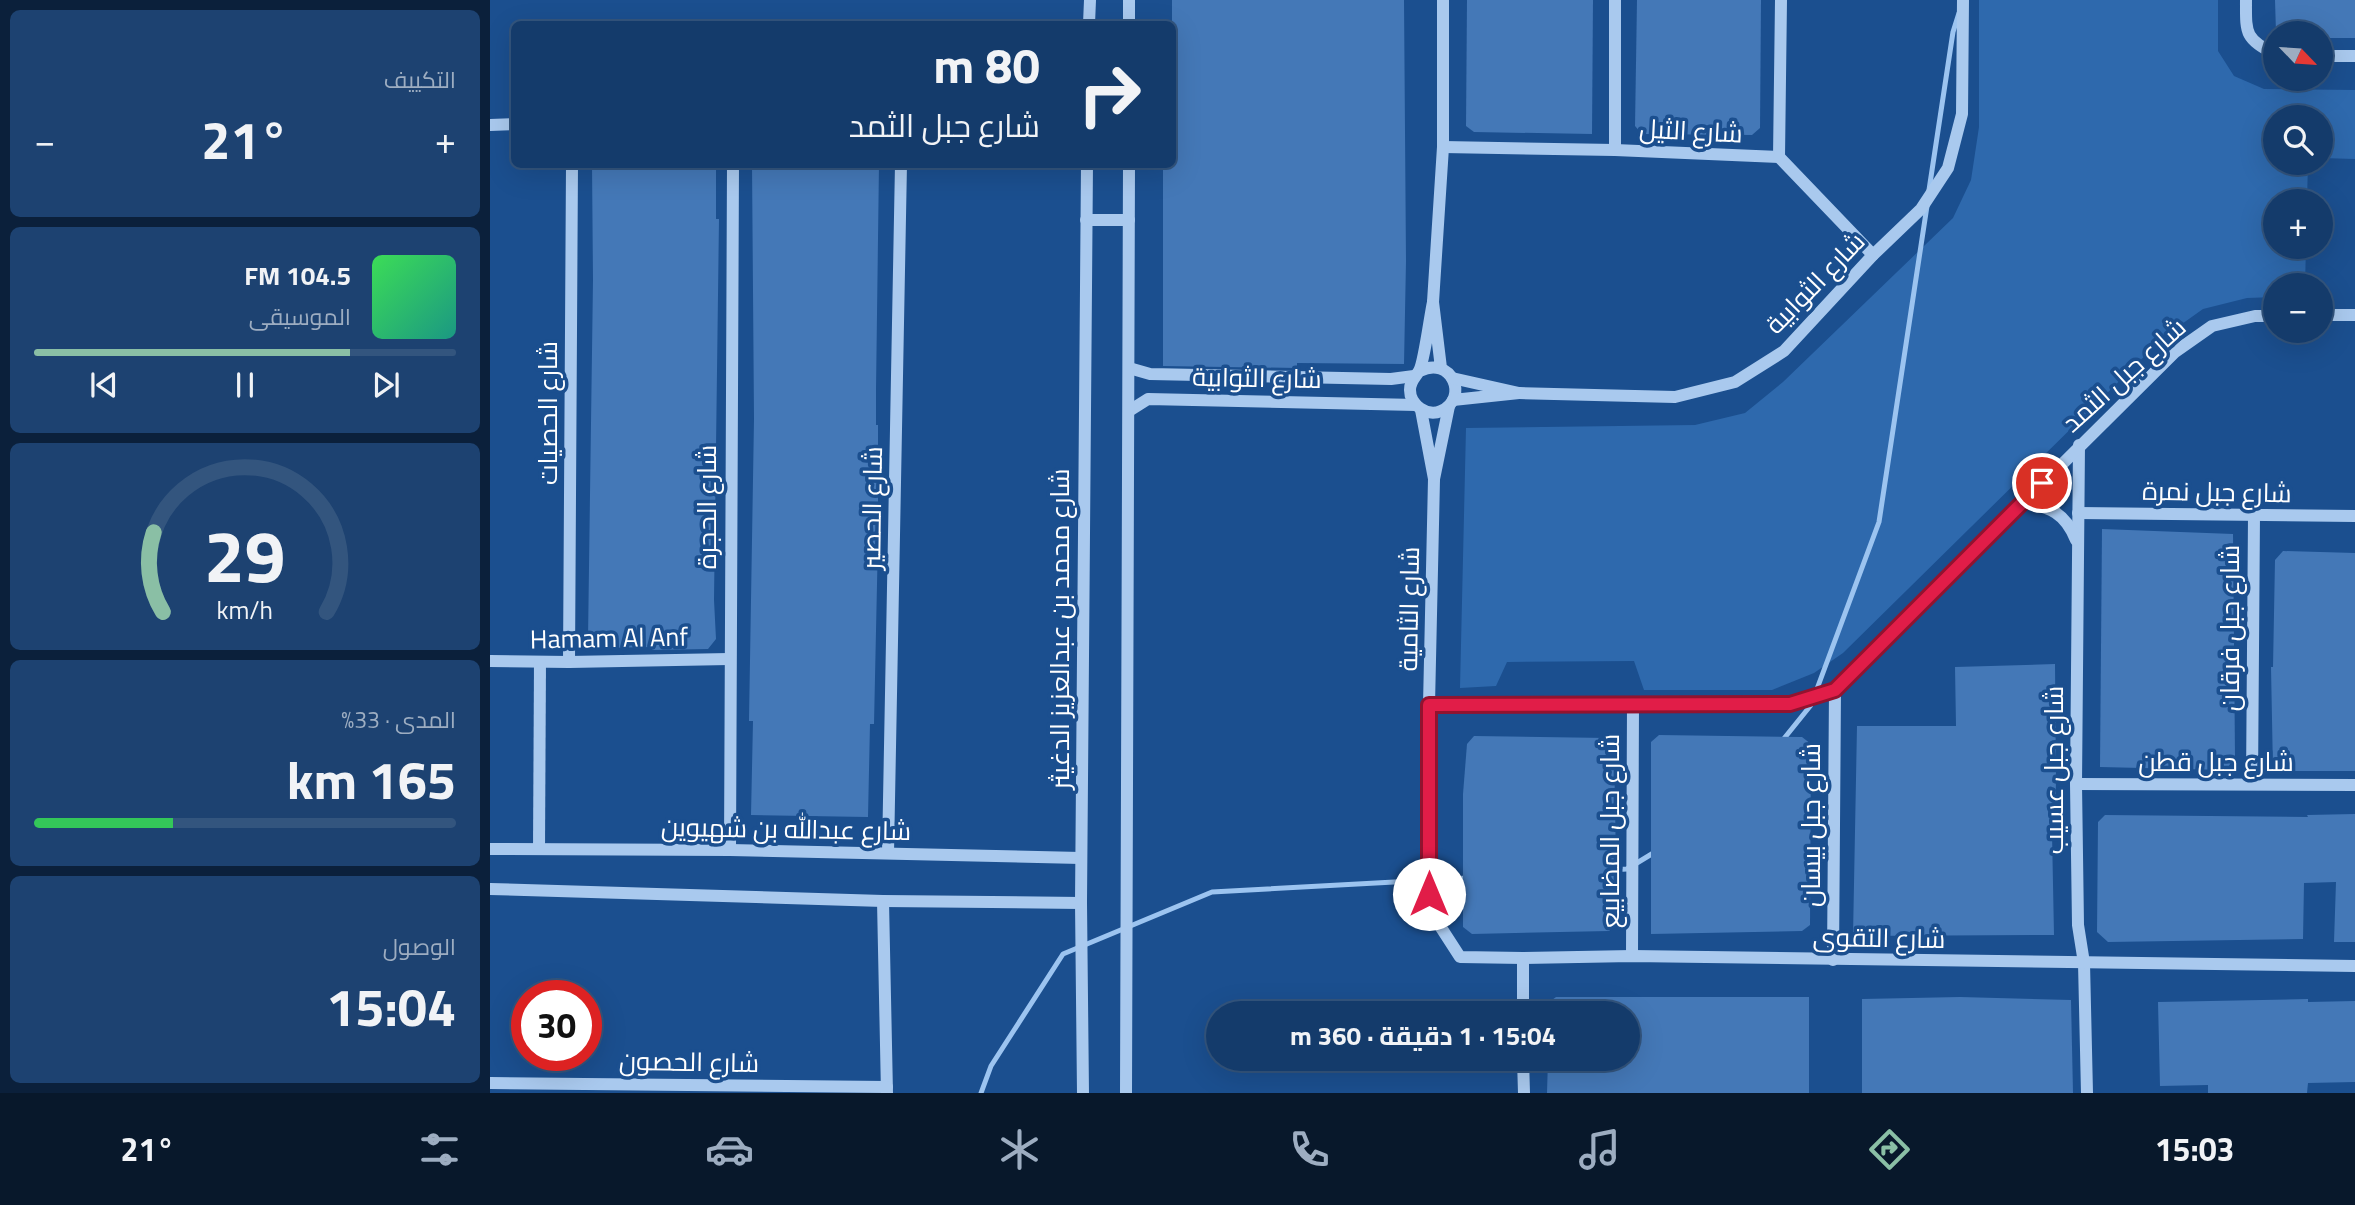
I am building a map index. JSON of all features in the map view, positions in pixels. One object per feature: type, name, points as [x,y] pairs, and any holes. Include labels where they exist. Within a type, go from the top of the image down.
[{"type":"street","points":[[1089,21],[1090,0]]},
{"type":"street","points":[[1129,0],[1129,21]]},
{"type":"street","points":[[1434,479],[1418,407],[1410,391],[1417,374],[1433,302],[1443,147],[1443,0]]},
{"type":"street","points":[[1615,0],[1615,150]]},
{"type":"street","name":"شارع الثيل","points":[[1443,147],[1615,150],[1779,157],[1781,0]]},
{"type":"street","name":"شارع الثوابية","points":[[1519,393],[1675,397],[1735,382],[1784,351],[1873,255],[1921,209],[1948,169],[1962,114],[1963,0]]},
{"type":"street","points":[[2246,0],[2246,30],[2263,48]]},
{"type":"street","points":[[2333,56],[2355,56]]},
{"type":"street","points":[[490,125],[511,124]]},
{"type":"street","points":[[1779,157],[1873,255]]},
{"type":"street","name":"شارع الحصيات","points":[[569,662],[572,168]]},
{"type":"street","name":"شارع الحجرة","points":[[730,850],[733,168]]},
{"type":"street","name":"شارع الحصير","points":[[888,853],[901,168]]},
{"type":"street","name":"شارع محمد بن عبدالعزيز الدغيثر","points":[[1083,1093],[1081,858],[1087,168]]},
{"type":"street","points":[[1126,1093],[1129,168]]},
{"type":"street","points":[[1086,220],[1129,220]]},
{"type":"street","points":[[1433,302],[1441,368],[1452,378],[1519,393]]},
{"type":"street","points":[[2333,315],[2355,315]]},
{"type":"street","name":"شارع جبل الثمد","points":[[1429,705],[1790,704],[1835,690],[2175,352],[2211,326],[2263,316]]},
{"type":"street","name":"شارع الثوابية","points":[[1129,368],[1150,374],[1391,379],[1417,374]]},
{"type":"street","points":[[1417,374],[1426,368],[1441,368]]},
{"type":"street","points":[[1434,479],[1455,392],[1452,378]]},
{"type":"street","points":[[1418,407],[1436,412],[1451,402],[1519,393]]},
{"type":"street","name":"شارع الثوابية","points":[[1129,411],[1148,399],[1389,402],[1418,407]]},
{"type":"street","name":"شارع جبل عسيب","points":[[2079,446],[2076,784],[2078,925],[2084,963],[2087,1093]]},
{"type":"street","name":"شارع الثامية","points":[[1429,908],[1429,705],[1434,479]]},
{"type":"street","points":[[2024,501],[2050,508],[2070,525],[2077,545]]},
{"type":"street","name":"شارع جبل نمرة","points":[[2078,513],[2355,516]]},
{"type":"street","name":"شارع جبل فرقان","points":[[2252,784],[2254,515]]},
{"type":"street","name":"Hamam Al Anf","points":[[490,661],[729,659]]},
{"type":"street","points":[[539,849],[540,662]]},
{"type":"street","name":"شارع جبل بيسان","points":[[1833,960],[1835,690]]},
{"type":"street","name":"شارع جبل المضابيع","points":[[1632,956],[1633,705]]},
{"type":"street","name":"شارع جبل قطن","points":[[2076,784],[2355,785]]},
{"type":"street","name":"شارع عبدالله بن شهيوين","points":[[490,849],[730,850],[1081,858]]},
{"type":"street","points":[[490,889],[883,901],[1081,903]]},
{"type":"street","points":[[883,901],[887,1090]]},
{"type":"street","name":"شارع التقوى","points":[[1429,908],[1460,957],[1632,956],[2355,966]]},
{"type":"street","points":[[1523,958],[1523,1001]]},
{"type":"street","points":[[1524,1071],[1524,1093]]},
{"type":"street","name":"شارع الحصون","points":[[490,1083],[887,1090]]},
{"type":"shaded area","points":[[1979,0],[2218,0],[2218,51],[2234,76],[2263,89],[2263,91],[2355,90],[2355,159],[2333,158],[2333,105],[2263,105],[2263,175],[2308,175],[2307,189],[2263,189],[2263,259],[2306,259],[2305,273],[2263,273],[2263,297],[2247,298],[2203,309],[2165,336],[1843,653],[1814,673],[1772,690],[1644,690],[1634,661],[1507,662],[1496,686],[1460,688],[1466,428],[1695,425],[1745,413],[1783,382],[1953,218],[1971,180],[1979,127]]},
{"type":"building","points":[[1172,0],[1404,0],[1404,364],[1297,363],[1297,368],[1163,366],[1163,168],[1176,168],[1176,21],[1172,21]]},
{"type":"building","points":[[1467,0],[1593,0],[1592,134],[1474,132],[1466,126]]},
{"type":"building","points":[[1637,0],[1761,0],[1760,128],[1752,135],[1642,134],[1635,126]]},
{"type":"building","points":[[2275,0],[2355,0],[2355,38],[2333,38],[2333,21],[2276,21]]},
{"type":"building","points":[[592,168],[716,168],[716,219],[719,219],[714,600],[716,639],[708,649],[596,648],[588,639]]},
{"type":"building","points":[[752,168],[879,168],[876,390],[878,538],[874,724],[870,724],[868,817],[751,815],[753,721],[749,721],[754,419]]},
{"type":"building","points":[[2102,529],[2233,534],[2235,757],[2226,770],[2100,767]]},
{"type":"building","points":[[2283,551],[2355,553],[2355,771],[2273,771],[2271,667],[2275,560]]},
{"type":"building","points":[[2055,664],[2056,778],[2055,833],[2052,833],[2054,935],[1853,936],[1857,726],[1956,726],[1955,667]]},
{"type":"building","points":[[1659,735],[1802,737],[1811,744],[1810,925],[1802,931],[1651,934],[1651,742]]},
{"type":"building","points":[[1474,736],[1607,738],[1614,746],[1617,924],[1609,931],[1472,934],[1463,927],[1463,794],[1467,744]]},
{"type":"building","points":[[2355,814],[2355,942],[2334,942],[2336,882],[2304,883],[2303,939],[2108,942],[2097,932],[2098,822],[2105,815],[2308,817],[2307,815]]},
{"type":"building","points":[[1556,997],[1809,997],[1809,1093],[1547,1093],[1548,1071],[1640,1071],[1640,1001],[1551,1001]]},
{"type":"building","points":[[1960,997],[2071,1000],[2073,1093],[1862,1093],[1862,999]]},
{"type":"building","points":[[2308,999],[2308,1002],[2355,1001],[2355,1082],[2308,1083],[2307,1093],[2208,1093],[2208,1085],[2160,1086],[2158,1002]]},
{"type":"waterway","points":[[1929,190],[1953,32],[1959,13]]},
{"type":"waterway","points":[[1782,741],[1811,705],[1879,522],[1927,206]]},
{"type":"waterway","points":[[1610,870],[1627,869],[1655,852]]},
{"type":"waterway","points":[[981,1093],[991,1066],[1063,954],[1212,892],[1468,878]]},
{"type":"route","points":[[1429,894],[1429,705],[1790,704],[1835,690],[2042,483]]}]
